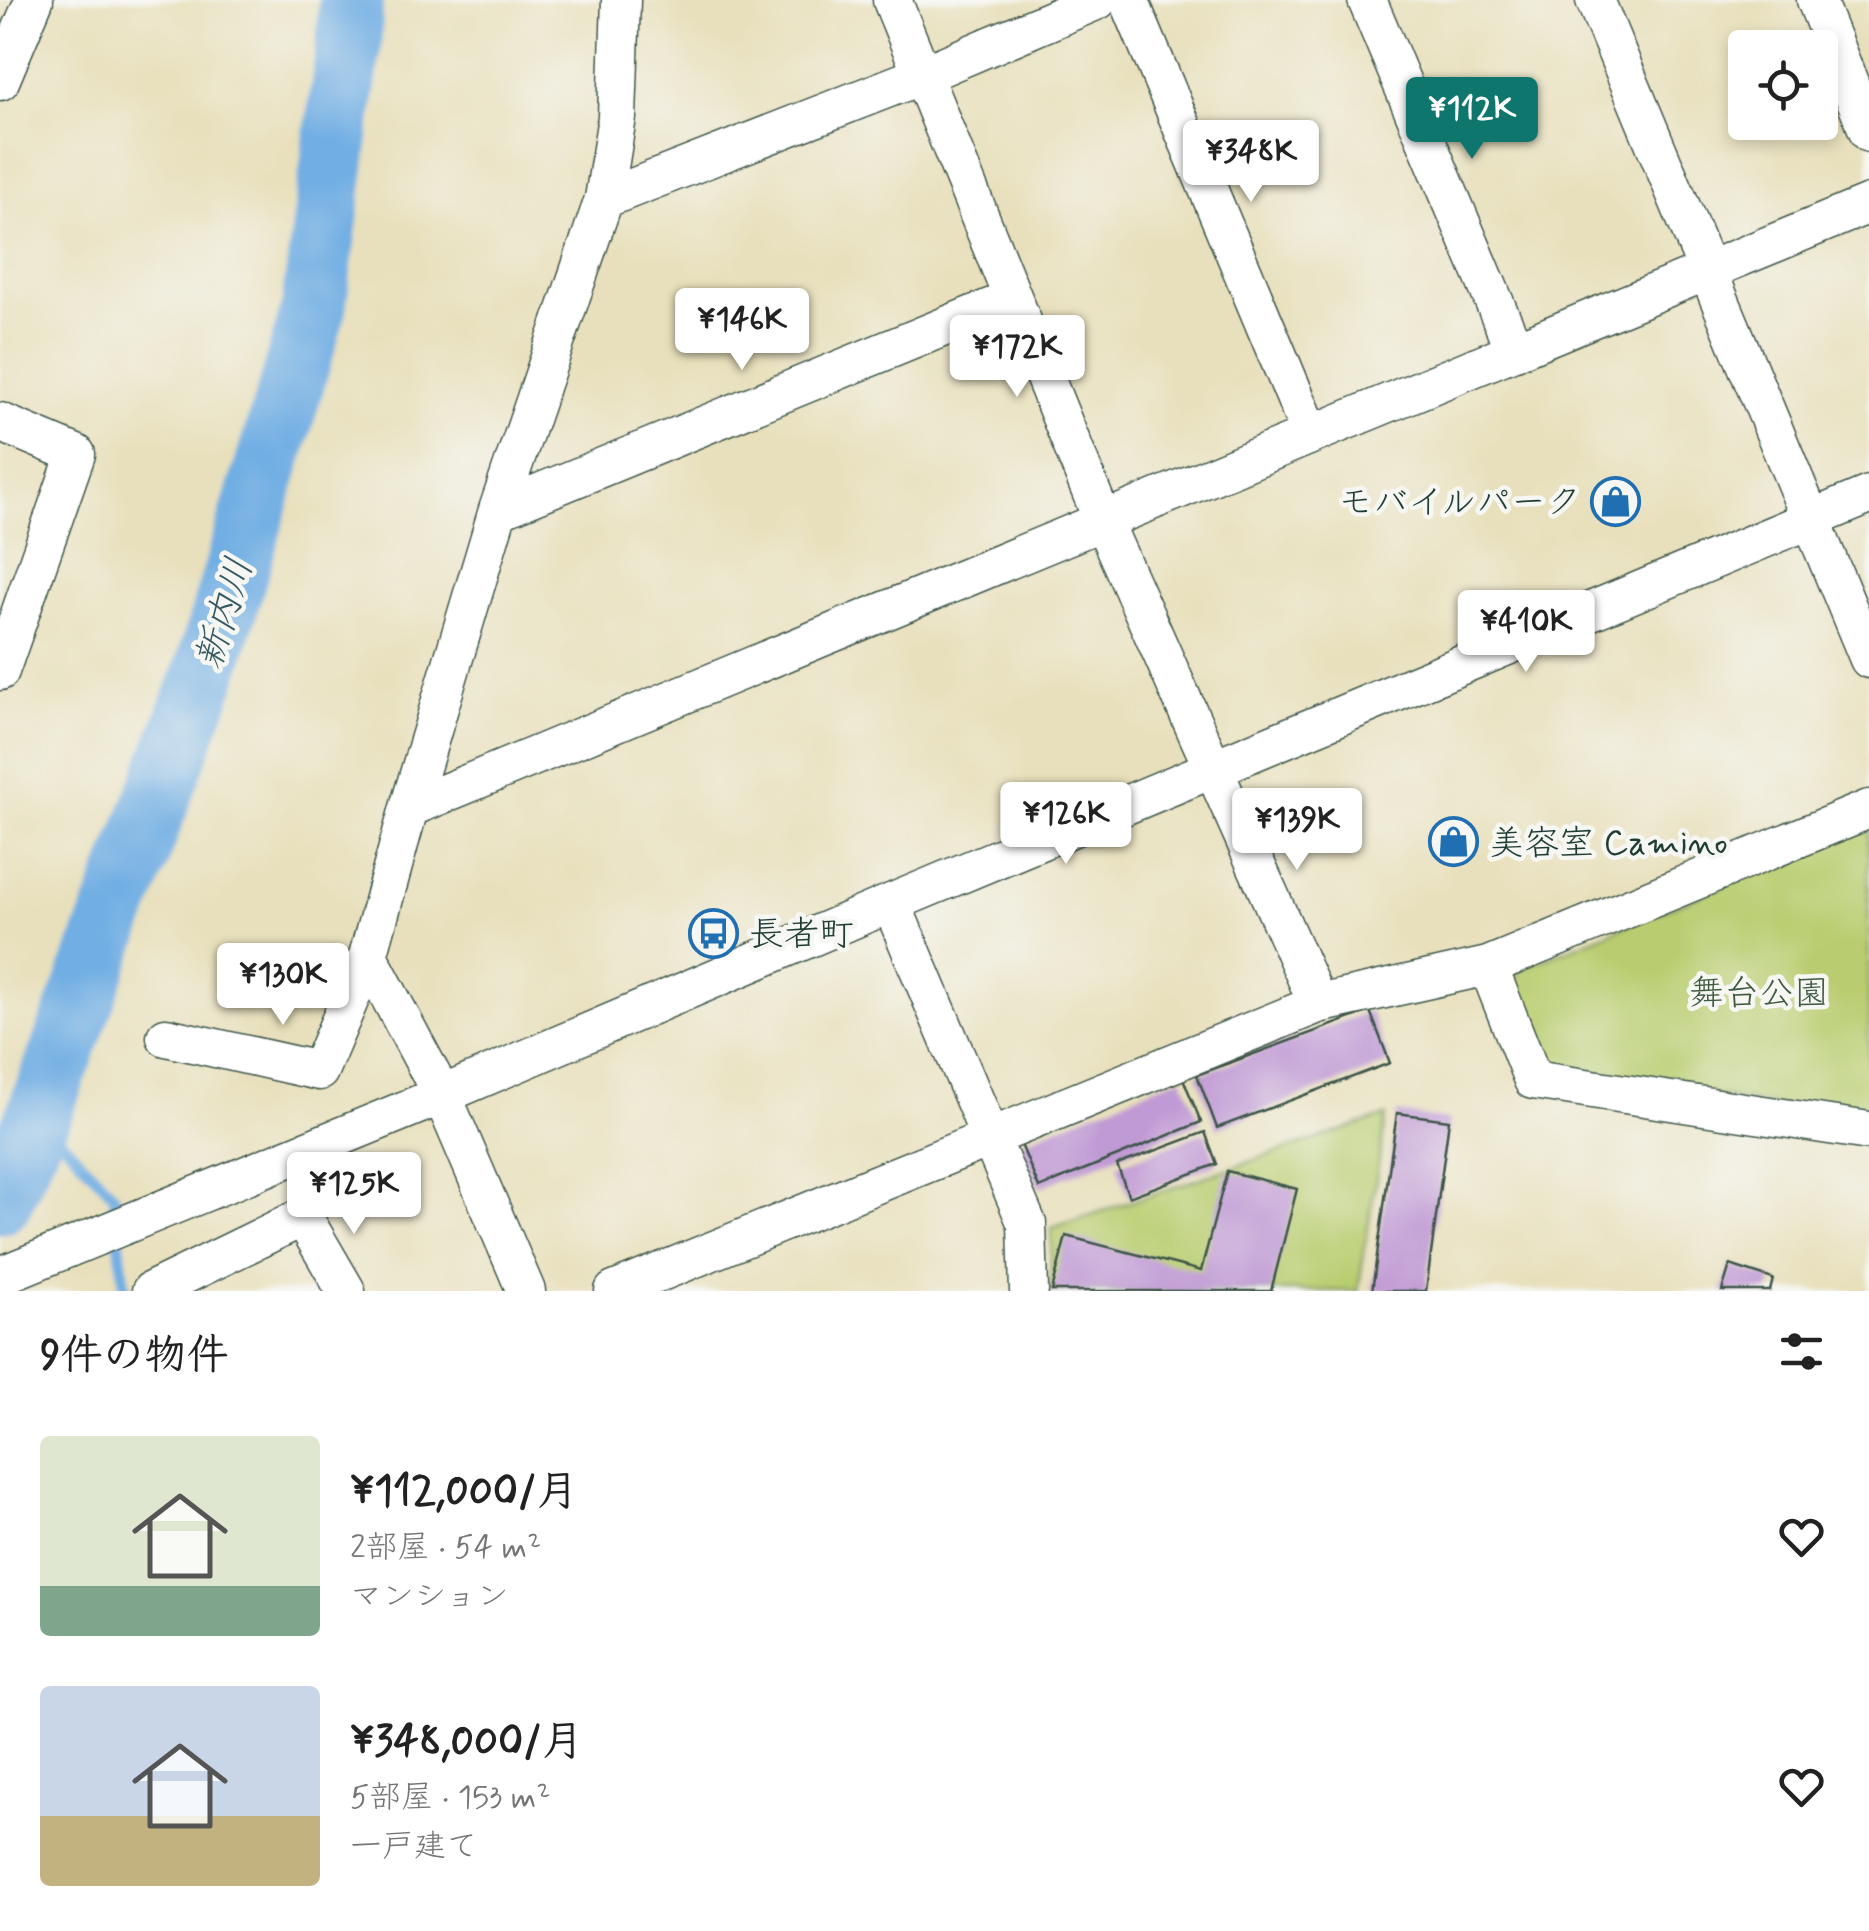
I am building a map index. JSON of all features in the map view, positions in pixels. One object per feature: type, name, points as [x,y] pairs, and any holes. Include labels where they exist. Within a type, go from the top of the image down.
[{"type":"street","points":[[0,81],[34,0]]},
{"type":"street","points":[[166,1038],[320,1071],[368,956],[498,510],[604,199],[617,117],[621,0]]},
{"type":"street","points":[[892,0],[1103,521],[1318,1004]]},
{"type":"street","points":[[604,199],[922,75],[1098,0]]},
{"type":"street","points":[[1129,0],[1311,435]]},
{"type":"street","points":[[1367,0],[1515,351]]},
{"type":"street","points":[[1595,0],[1869,660]]},
{"type":"street","points":[[1816,0],[1869,133]]},
{"type":"street","points":[[409,808],[1869,204]]},
{"type":"street","points":[[498,510],[1012,298]]},
{"type":"street","points":[[0,422],[76,454],[0,672]]},
{"type":"street","points":[[0,1276],[442,1095],[891,903],[1869,496]]},
{"type":"street","points":[[614,1291],[1318,1004],[1488,966],[1869,808]]},
{"type":"street","points":[[891,903],[1027,1224],[1029,1291]]},
{"type":"street","points":[[368,956],[442,1095],[526,1291]]},
{"type":"street","points":[[1488,966],[1534,1080],[1869,1131]]},
{"type":"street","points":[[151,1291],[303,1217],[346,1291]]},
{"type":"green space","name":"舞台公園","points":[[1869,827],[1869,1120],[1548,1069],[1513,984],[1522,968]]},
{"type":"green space","points":[[1386,1116],[1358,1291],[1050,1291],[1052,1228]]},
{"type":"building","points":[[1370,1011],[1390,1063],[1217,1128],[1197,1075]]},
{"type":"building","points":[[1182,1076],[1201,1122],[1039,1188],[1020,1142]]},
{"type":"building","points":[[1397,1113],[1449,1120],[1426,1291],[1372,1291]]},
{"type":"building","points":[[1205,1132],[1217,1164],[1129,1197],[1117,1165]]},
{"type":"building","points":[[1227,1171],[1297,1189],[1271,1291],[1052,1291],[1066,1236],[1201,1271]]},
{"type":"building","points":[[1730,1265],[1773,1279],[1770,1291],[1722,1291]]},
{"type":"waterway","name":"新内川","points":[[0,1201],[38,1116],[205,675],[313,312],[349,43],[351,0]]},
{"type":"waterway","points":[[38,1116],[114,1195],[125,1291]]},
{"type":"place","name":"モバイルパーク","points":[[1616,501]]},
{"type":"place","name":"美容室 Camino","points":[[1454,842]]},
{"type":"place","name":"長者町","points":[[714,933]]}]
